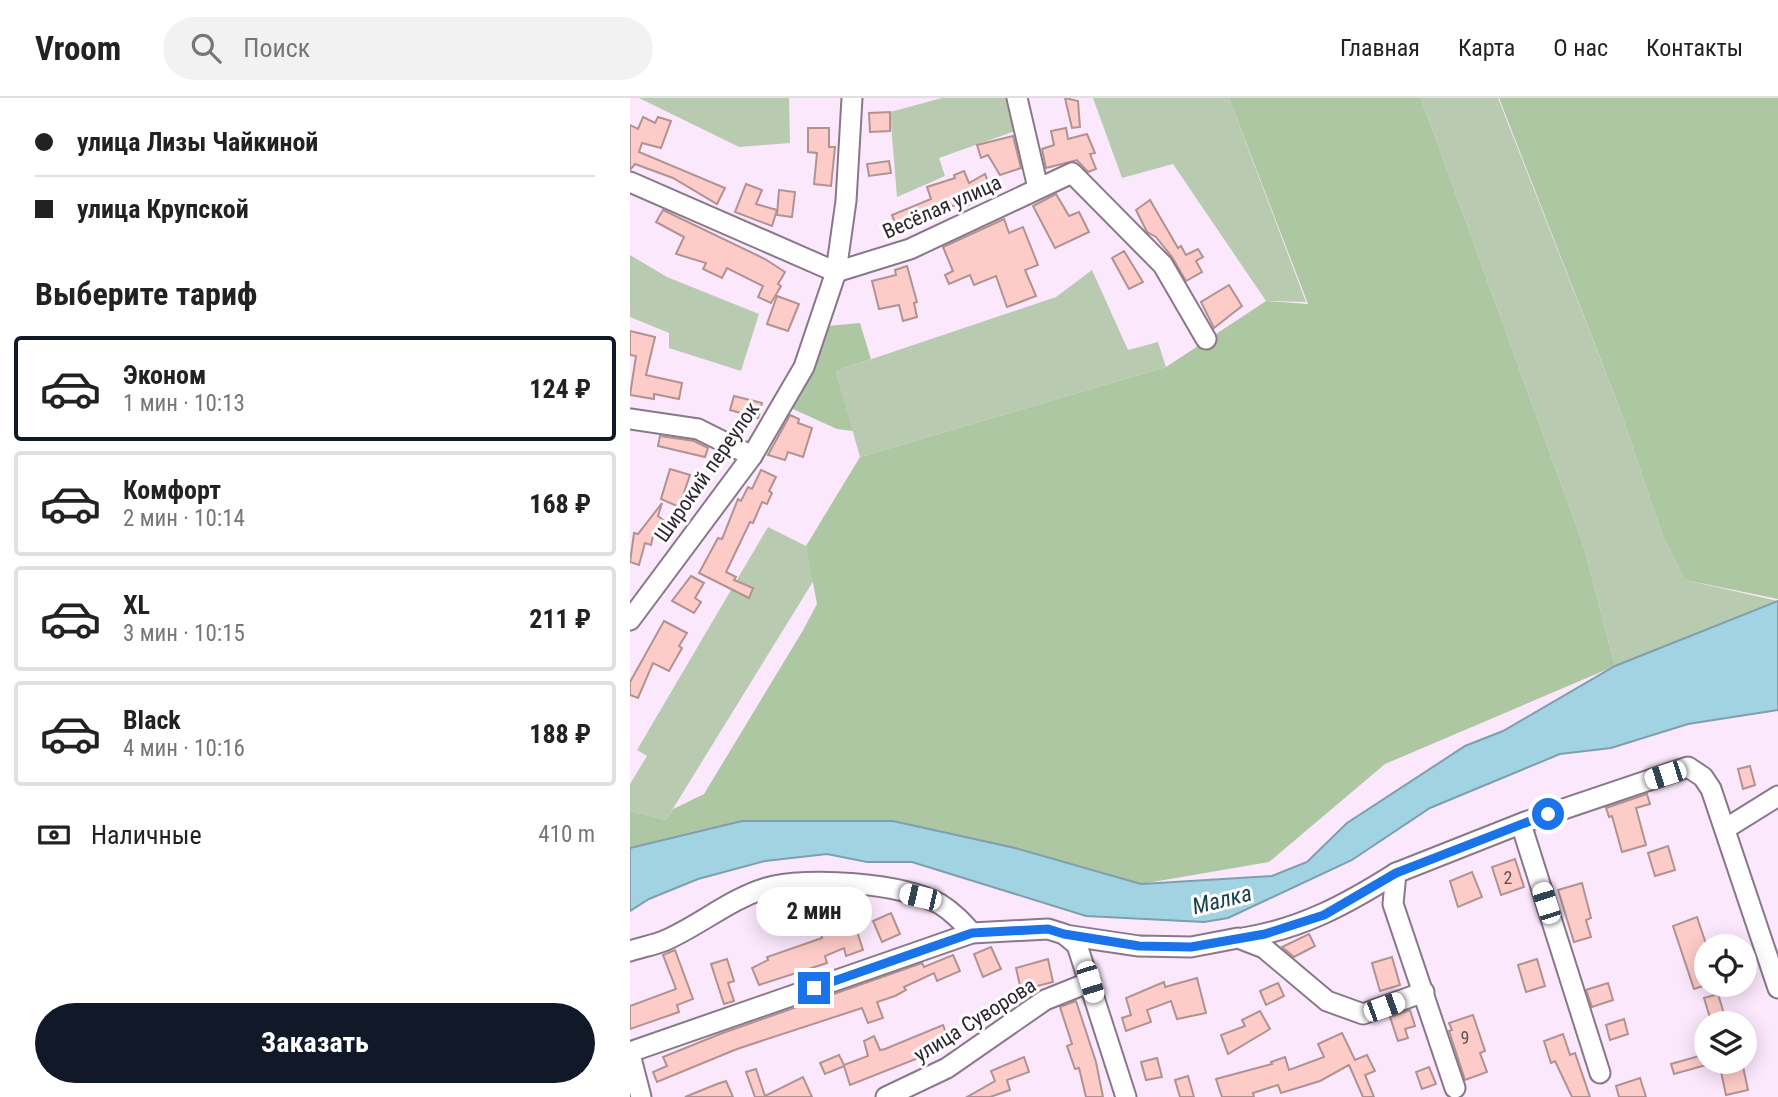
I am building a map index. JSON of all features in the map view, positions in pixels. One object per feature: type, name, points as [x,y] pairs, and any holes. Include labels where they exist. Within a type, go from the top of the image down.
[{"type":"street","name":"Широкий переулок","points":[[630,620],[752,456],[804,366],[836,272],[846,201],[852,98]]},
{"type":"street","points":[[1017,98],[1038,188]]},
{"type":"street","name":"Весёлая улица","points":[[836,272],[910,249],[1072,173],[1163,265],[1206,340]]},
{"type":"street","points":[[630,182],[836,272]]},
{"type":"street","points":[[630,419],[698,429],[752,456]]},
{"type":"street","points":[[641,1097],[630,1053],[972,933],[1048,929],[1070,940],[1191,947],[1265,934],[1324,915],[1396,873],[1521,824],[1688,767],[1703,777],[1712,789],[1778,988]]},
{"type":"street","points":[[1726,829],[1778,796]]},
{"type":"street","points":[[1521,824],[1600,1073]]},
{"type":"street","points":[[1396,873],[1393,904],[1455,1088]]},
{"type":"street","points":[[630,951],[666,940],[754,892],[791,883],[815,881],[868,886],[920,897],[939,904],[972,933]]},
{"type":"street","points":[[1238,938],[1264,948],[1327,1001],[1363,1014],[1424,992]]},
{"type":"street","points":[[1070,940],[1090,982],[1126,1097]]},
{"type":"street","name":"улица Суворова","points":[[886,1097],[947,1068],[1045,1000],[1090,982]]},
{"type":"green space","points":[[639,98],[789,98],[790,143],[739,147]]},
{"type":"green space","points":[[942,98],[1017,98],[1024,128],[939,158],[945,176],[897,197],[890,112]]},
{"type":"green space","points":[[1093,98],[1229,98],[1306,302],[1266,301],[1173,164],[1122,178]]},
{"type":"green space","points":[[1229,98],[1421,98],[1584,547],[1615,666],[1385,764],[1269,862],[1141,884],[1015,848],[893,821],[742,821],[630,848],[630,811],[666,820],[673,809],[704,794],[802,632],[817,604],[806,546],[860,457],[1166,367],[1266,301],[1308,304]]},
{"type":"green space","points":[[1421,98],[1498,98],[1618,404],[1663,537],[1685,580],[1778,601],[1615,666],[1584,547]]},
{"type":"green space","points":[[1499,98],[1778,98],[1778,599],[1685,580],[1663,537],[1618,404]]},
{"type":"green space","points":[[630,255],[667,277],[759,314],[741,371],[669,348],[669,333],[630,317]]},
{"type":"green space","points":[[1092,270],[1128,350],[1158,342],[1166,367],[860,457],[836,371],[1056,297]]},
{"type":"green space","points":[[860,323],[871,359],[836,371],[853,431],[837,429],[782,404],[817,327]]},
{"type":"green space","points":[[768,527],[806,546],[814,580],[666,820],[630,811],[630,784],[647,756],[637,750]]},
{"type":"water","name":"Малка","points":[[1778,601],[1778,710],[1688,724],[1611,748],[1560,754],[1430,808],[1352,860],[1228,918],[1204,922],[1086,916],[912,862],[867,862],[827,854],[765,861],[698,879],[649,899],[630,911],[630,848],[742,821],[893,821],[1015,848],[1141,884],[1272,876],[1307,862],[1347,823],[1465,746],[1503,731],[1615,666]]},
{"type":"building","points":[[1065,98],[1078,101],[1080,127],[1072,128]]},
{"type":"building","points":[[890,112],[890,131],[870,132],[869,113]]},
{"type":"building","points":[[643,117],[655,123],[658,117],[671,121],[661,148],[642,143],[639,152],[725,188],[717,204],[673,178],[635,164],[630,170],[630,125],[638,129]]},
{"type":"building","points":[[808,128],[829,128],[829,147],[835,147],[831,186],[814,184],[817,153],[808,152]]},
{"type":"building","points":[[1066,128],[1068,139],[1087,134],[1095,153],[1090,154],[1096,169],[1088,172],[1077,160],[1046,168],[1042,149],[1054,145],[1051,131]]},
{"type":"building","points":[[1013,136],[1021,168],[1000,175],[988,155],[981,158],[977,145]]},
{"type":"building","points":[[889,161],[891,173],[869,176],[867,164]]},
{"type":"building","points":[[964,171],[969,183],[985,174],[992,192],[968,205],[967,202],[938,210],[899,232],[892,215],[931,199],[927,187],[955,178],[954,175]]},
{"type":"building","points":[[746,184],[762,190],[756,204],[777,210],[772,226],[735,212]]},
{"type":"building","points":[[779,190],[795,192],[792,217],[777,215]]},
{"type":"building","points":[[1056,194],[1069,216],[1079,212],[1089,232],[1055,248],[1033,206]]},
{"type":"building","points":[[1150,200],[1178,248],[1181,246],[1186,255],[1198,249],[1203,257],[1196,261],[1202,272],[1186,281],[1172,257],[1156,237],[1147,232],[1136,210]]},
{"type":"building","points":[[663,210],[765,259],[785,272],[778,284],[781,286],[771,303],[758,297],[763,286],[727,268],[722,278],[703,269],[706,263],[676,254],[684,237],[656,222]]},
{"type":"building","points":[[1004,219],[1009,233],[1023,227],[1038,265],[1025,270],[1036,296],[1007,307],[996,276],[974,285],[970,275],[949,284],[945,275],[953,271],[943,247]]},
{"type":"building","points":[[1124,251],[1143,282],[1129,289],[1112,258]]},
{"type":"building","points":[[907,266],[917,302],[914,303],[917,317],[903,321],[899,305],[879,309],[872,281],[896,275],[895,270]]},
{"type":"building","points":[[1229,285],[1242,306],[1214,328],[1201,302]]},
{"type":"building","points":[[777,296],[799,304],[788,331],[767,324]]},
{"type":"building","points":[[630,331],[655,337],[646,375],[682,383],[679,399],[654,394],[654,399],[630,395],[636,356],[630,355]]},
{"type":"building","points":[[734,396],[762,403],[758,418],[730,410]]},
{"type":"building","points":[[790,415],[799,419],[798,423],[812,428],[803,457],[788,452],[785,460],[768,455]]},
{"type":"building","points":[[660,436],[694,441],[708,448],[705,457],[658,446]]},
{"type":"building","points":[[670,469],[690,475],[679,507],[661,499]]},
{"type":"building","points":[[761,470],[776,477],[769,491],[772,493],[767,504],[762,502],[753,523],[750,522],[726,572],[736,577],[734,580],[753,588],[749,598],[699,573],[718,538],[722,539],[738,499],[741,501],[748,487],[752,489]]},
{"type":"building","points":[[662,503],[658,516],[668,524],[659,536],[654,532],[651,545],[645,543],[639,565],[630,562],[634,533],[638,534]]},
{"type":"building","points":[[691,576],[704,583],[695,598],[701,602],[694,613],[672,601]]},
{"type":"building","points":[[664,621],[687,633],[679,646],[682,648],[669,671],[653,663],[638,698],[630,695],[630,682]]},
{"type":"building","points":[[1750,766],[1755,785],[1743,789],[1738,769]]},
{"type":"building","points":[[1647,794],[1650,804],[1636,808],[1646,845],[1622,852],[1612,816],[1609,817],[1606,808]]},
{"type":"building","points":[[1668,846],[1675,870],[1655,876],[1648,853]]},
{"type":"building","points":[[1515,859],[1524,887],[1501,895],[1492,867]]},
{"type":"building","points":[[1472,872],[1482,897],[1458,907],[1450,881]]},
{"type":"building","points":[[1582,883],[1591,918],[1586,920],[1591,937],[1574,942],[1558,890]]},
{"type":"building","points":[[891,913],[900,934],[882,942],[873,921]]},
{"type":"building","points":[[1697,917],[1703,934],[1694,934],[1694,989],[1673,926]]},
{"type":"building","points":[[854,922],[863,950],[846,956],[844,948],[825,956],[827,963],[759,985],[752,968],[768,960],[767,957],[822,938],[821,933]]},
{"type":"building","points":[[1309,934],[1315,946],[1294,957],[1282,947]]},
{"type":"building","points":[[991,947],[1001,969],[983,977],[974,954]]},
{"type":"building","points":[[675,950],[693,999],[677,1005],[679,1012],[630,1029],[630,1006],[676,989],[663,955]]},
{"type":"building","points":[[953,955],[960,971],[937,981],[934,973],[904,987],[906,990],[895,996],[877,1002],[883,1018],[868,1023],[862,1008],[737,1049],[657,1082],[653,1072],[667,1066],[663,1057],[720,1034],[922,963],[924,967]]},
{"type":"building","points":[[1392,957],[1400,985],[1380,991],[1372,963]]},
{"type":"building","points":[[727,959],[734,981],[728,983],[734,1001],[724,1004],[711,964]]},
{"type":"building","points":[[1048,959],[1053,982],[1021,990],[1016,968]]},
{"type":"building","points":[[1537,959],[1545,986],[1526,992],[1518,965]]},
{"type":"building","points":[[1197,978],[1206,1013],[1177,1019],[1171,1001],[1147,1010],[1151,1022],[1126,1031],[1122,1018],[1131,1015],[1126,998],[1164,982],[1165,987]]},
{"type":"building","points":[[1278,983],[1284,996],[1266,1005],[1260,991]]},
{"type":"building","points":[[1608,983],[1613,1000],[1592,1007],[1586,990]]},
{"type":"building","points":[[1719,997],[1723,1011],[1708,1011],[1704,998]]},
{"type":"building","points":[[1076,1001],[1096,1062],[1103,1097],[1086,1097],[1079,1068],[1075,1069],[1067,1046],[1072,1044],[1060,1007]]},
{"type":"building","points":[[1410,1010],[1415,1026],[1405,1029],[1408,1038],[1398,1041],[1390,1017]]},
{"type":"building","points":[[1260,1011],[1270,1029],[1228,1054],[1221,1035],[1245,1026],[1242,1020]]},
{"type":"building","points":[[1473,1015],[1485,1051],[1480,1053],[1487,1072],[1465,1080],[1449,1031],[1452,1030],[1449,1023]]},
{"type":"building","points":[[1624,1019],[1628,1034],[1610,1040],[1606,1025]]},
{"type":"building","points":[[943,1025],[949,1041],[919,1052],[921,1057],[850,1085],[844,1066],[825,1074],[820,1063],[839,1055],[844,1065],[868,1056],[864,1041],[874,1036],[880,1050]]},
{"type":"building","points":[[1342,1033],[1355,1060],[1367,1055],[1375,1071],[1365,1075],[1374,1097],[1363,1097],[1349,1065],[1320,1081],[1281,1093],[1278,1085],[1253,1093],[1254,1097],[1222,1097],[1216,1079],[1272,1064],[1271,1062],[1285,1057],[1289,1070],[1324,1057],[1318,1044]]},
{"type":"building","points":[[1563,1034],[1570,1055],[1575,1053],[1590,1097],[1572,1097],[1555,1061],[1551,1063],[1544,1041]]},
{"type":"building","points":[[1024,1057],[1029,1072],[1007,1080],[1010,1090],[990,1097],[967,1097],[995,1081],[991,1071]]},
{"type":"building","points":[[1694,1057],[1694,1068],[1674,1074],[1671,1064]]},
{"type":"building","points":[[1157,1058],[1162,1077],[1146,1080],[1141,1062]]},
{"type":"building","points":[[1429,1067],[1436,1084],[1422,1089],[1416,1072]]},
{"type":"building","points":[[756,1069],[765,1096],[803,1077],[812,1097],[755,1097],[746,1072]]},
{"type":"building","points":[[1722,1074],[1745,1074],[1748,1090],[1726,1095]]},
{"type":"building","points":[[1188,1076],[1194,1097],[1180,1097],[1175,1080]]},
{"type":"building","points":[[1640,1078],[1646,1097],[1619,1097],[1616,1086]]},
{"type":"building","points":[[726,1081],[733,1097],[685,1097],[717,1084]]},
{"type":"route","points":[[814,988],[972,933],[1048,929],[1139,946],[1191,947],[1265,934],[1324,915],[1396,873],[1548,814]]}]
